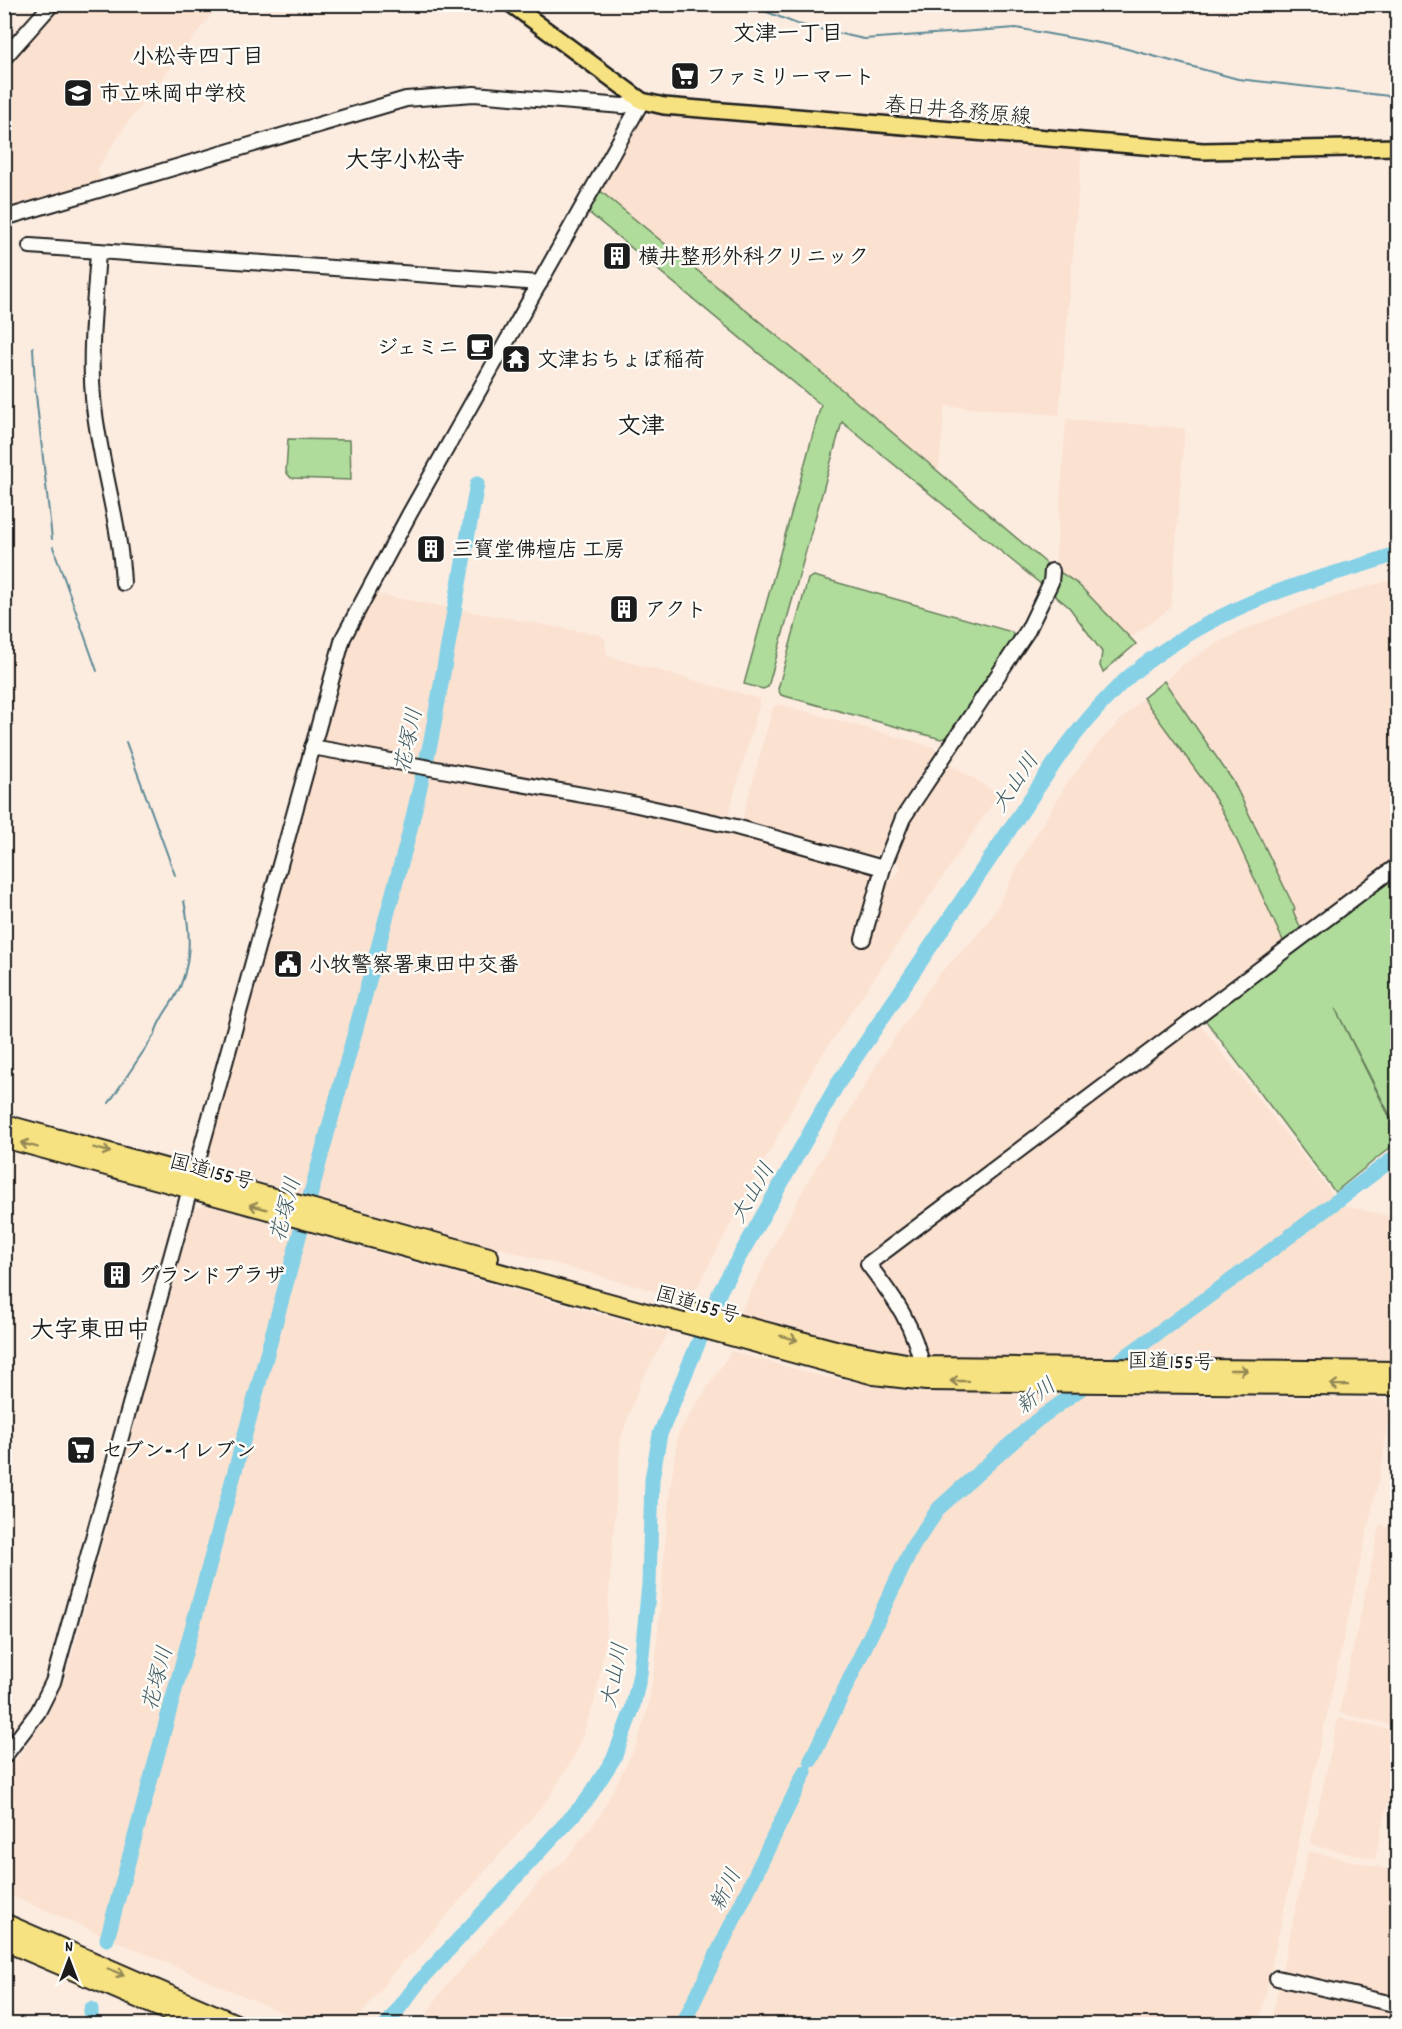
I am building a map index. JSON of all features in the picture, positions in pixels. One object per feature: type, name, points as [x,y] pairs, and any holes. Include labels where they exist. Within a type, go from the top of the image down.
[{"type":"highway","name":"国道155号","points":[[4,1124],[192,1181],[729,1329],[839,1351],[924,1374],[1059,1382],[1138,1370],[1398,1371]]},
{"type":"highway","name":"国道155号","points":[[4,1138],[192,1181]]},
{"type":"highway","name":"国道155号","points":[[924,1374],[1102,1376],[1398,1386]]},
{"type":"highway","points":[[4,1923],[236,2025]]},
{"type":"highway","points":[[4,1941],[198,2025]]},
{"type":"main road","name":"春日井各務原線","points":[[511,4],[642,100],[723,113],[1203,151],[1398,147]]},
{"type":"street","points":[[4,58],[52,4]]},
{"type":"street","points":[[4,218],[406,99],[474,94],[623,106],[642,100]]},
{"type":"street","points":[[4,1756],[33,1720],[53,1682],[344,638],[368,588],[642,100]]},
{"type":"street","points":[[30,246],[540,283]]},
{"type":"street","points":[[98,252],[92,346],[93,397],[119,537],[123,583]]},
{"type":"street","points":[[863,939],[883,868],[903,818],[1028,630],[1051,582],[1052,571]]},
{"type":"street","points":[[312,747],[628,803],[736,827],[883,868]]},
{"type":"street","points":[[924,1374],[912,1327],[901,1307],[868,1264],[1398,865]]},
{"type":"street","points":[[1277,1978],[1398,2005]]},
{"type":"shaded area","name":"市立味岡中学校","points":[[57,5],[219,5],[129,121],[98,168],[101,181],[5,209],[5,64]]},
{"type":"shaded area","points":[[652,113],[1079,148],[1082,151],[1059,415],[945,406],[939,471],[601,191],[642,119]]},
{"type":"shaded area","points":[[1066,419],[1185,428],[1171,608],[1131,638],[1078,584],[1055,568]]},
{"type":"shaded area","points":[[1397,578],[1397,859],[1302,930],[1293,911],[1295,909],[1230,774],[1165,681],[1181,666],[1215,644],[1257,624],[1316,602]]},
{"type":"shaded area","points":[[375,594],[600,635],[605,639],[607,656],[761,699],[728,817],[600,789],[324,742],[322,738],[343,664],[363,612]]},
{"type":"shaded area","points":[[1143,698],[1208,787],[1228,821],[1284,943],[1197,1020],[1341,1205],[1397,1218],[1397,1360],[939,1356],[838,1343],[739,1314],[805,1186],[880,1059],[938,975],[974,939],[994,913],[1024,854],[1068,782],[1101,740]]},
{"type":"shaded area","points":[[779,704],[934,747],[936,752],[906,798],[882,851],[871,857],[745,822],[743,816],[773,707]]},
{"type":"shaded area","points":[[321,753],[675,819],[874,873],[876,878],[885,884],[892,880],[900,869],[895,858],[912,817],[947,762],[999,794],[816,1064],[690,1301],[217,1170],[209,1156],[217,1118],[317,756]]},
{"type":"shaded area","points":[[205,1205],[668,1333],[641,1382],[621,1438],[605,1645],[595,1700],[575,1756],[548,1799],[414,1953],[403,1960],[363,2013],[346,2024],[308,2024],[5,1893],[5,1771],[17,1759],[48,1714],[67,1673],[193,1211]]},
{"type":"shaded area","points":[[731,1351],[825,1377],[914,1392],[1383,1399],[1390,1408],[1383,1459],[1259,2024],[420,2024],[444,1988],[545,1876],[564,1861],[599,1817],[637,1743],[647,1711],[655,1665],[669,1497],[678,1433]]},
{"type":"shaded area","points":[[1380,1525],[1397,1529],[1397,1726],[1339,1713]]},
{"type":"shaded area","points":[[1338,1718],[1397,1731],[1397,1799],[1389,1798],[1375,1859],[1310,1845]]},
{"type":"shaded area","points":[[1308,1851],[1397,1871],[1397,1998],[1282,1971]]},
{"type":"shaded area","points":[[1281,1987],[1397,2013],[1397,2024],[1270,2024],[1278,1989]]},
{"type":"green space","points":[[598,189],[821,372],[1046,563],[1078,584],[1136,644],[1103,672],[1100,666],[1102,652],[1069,607],[842,422],[768,687],[763,689],[744,684],[821,405],[587,211]]},
{"type":"green space","points":[[288,439],[350,440],[351,480],[291,478],[286,472]]},
{"type":"green space","points":[[814,576],[1012,632],[1014,637],[947,737],[941,739],[781,695],[778,689],[808,579]]},
{"type":"green space","points":[[1164,681],[1233,781],[1295,909],[1293,911],[1302,931],[1284,943],[1228,821],[1208,787],[1143,698]]},
{"type":"green space","points":[[1397,871],[1397,1129],[1335,1008],[1394,1126],[1397,1142],[1335,1192],[1203,1017]]},
{"type":"waterway","points":[[747,4],[797,24],[864,39],[1016,28],[1116,46],[1238,79],[1398,97]]},
{"type":"waterway","points":[[33,347],[35,386],[52,539]]},
{"type":"waterway","name":"花塚川","points":[[107,1939],[408,838],[431,740],[477,484]]},
{"type":"waterway","points":[[53,547],[97,671]]},
{"type":"waterway","name":"大山川","points":[[387,2024],[418,1983],[587,1800],[614,1758],[632,1710],[640,1674],[649,1584],[652,1479],[660,1434],[721,1289],[837,1085],[1062,752],[1117,688],[1154,657],[1184,638],[1215,620],[1264,597],[1398,553]]},
{"type":"waterway","points":[[126,742],[175,875]]},
{"type":"waterway","points":[[109,1103],[155,1034],[161,1019],[181,986],[185,974],[189,938],[184,901]]},
{"type":"waterway","name":"新川","points":[[811,1760],[913,1546],[939,1508],[1036,1421],[1237,1276],[1398,1155]]},
{"type":"waterway","name":"新川","points":[[683,2024],[805,1772]]},
{"type":"waterway","name":"花塚川","points":[[91,2009],[91,2024]]},
{"type":"place","name":"ファミリーマート","points":[[685,76]]},
{"type":"place","name":"市立味岡中学校","points":[[78,93]]},
{"type":"place","name":"横井整形外科クリニック","points":[[617,256]]},
{"type":"place","name":"ジェミニ","points":[[480,347]]},
{"type":"place","name":"文津おちょぼ稲荷","points":[[516,359]]},
{"type":"place","name":"三寳堂佛檀店 工房","points":[[431,549]]},
{"type":"place","name":"アクト","points":[[624,609]]},
{"type":"place","name":"小牧警察署東田中交番","points":[[288,964]]},
{"type":"place","name":"グランドプラザ","points":[[117,1275]]},
{"type":"place","name":"セブン-イレブン","points":[[81,1450]]},
{"type":"district","name":"文津一丁目","points":[[788,32]]},
{"type":"district","name":"小松寺四丁目","points":[[198,55]]},
{"type":"district","name":"大字小松寺","points":[[405,159]]},
{"type":"district","name":"文津","points":[[641,425]]},
{"type":"district","name":"大字東田中","points":[[90,1329]]}]
